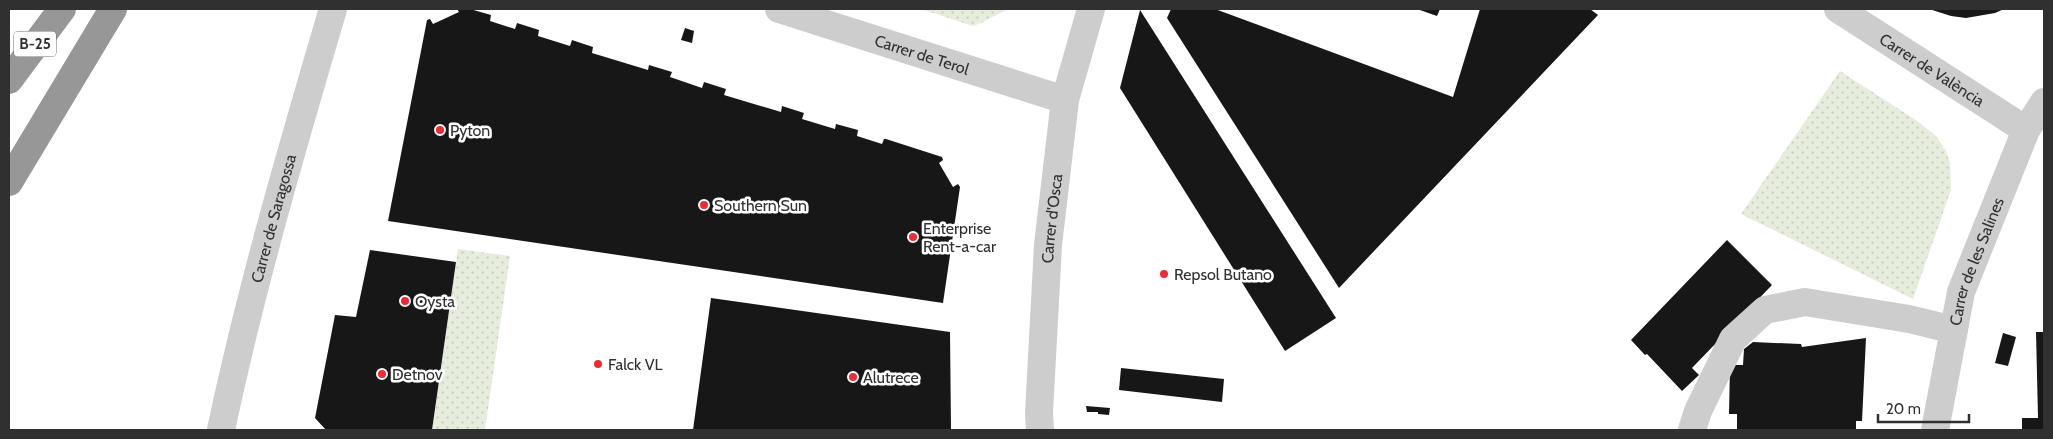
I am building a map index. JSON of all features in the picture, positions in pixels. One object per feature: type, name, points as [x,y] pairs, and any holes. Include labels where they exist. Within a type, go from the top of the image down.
[{"type":"highway","name":"B-25","points":[[9,80],[62,9]]},
{"type":"highway","points":[[9,182],[113,9]]},
{"type":"street","name":"Carrer de Saragossa","points":[[222,430],[235,365],[264,252],[333,9]]},
{"type":"street","name":"Carrer de Terol","points":[[779,9],[1065,100]]},
{"type":"street","name":"Carrer d'Osca","points":[[1040,430],[1039,413],[1048,245],[1065,100],[1092,9]]},
{"type":"street","name":"Carrer de València","points":[[1838,9],[2026,130]]},
{"type":"street","name":"Carrer de les Salines","points":[[1935,430],[1961,292],[2026,130],[2044,102]]},
{"type":"street","points":[[1692,430],[1698,411],[1733,339],[1765,310],[1805,302],[1909,319],[1954,330]]},
{"type":"green space","points":[[921,9],[1008,9],[973,26]]},
{"type":"green space","points":[[1840,71],[1916,120],[1936,136],[1946,151],[1950,162],[1951,190],[1913,299],[1741,214]]},
{"type":"green space","points":[[458,249],[510,256],[485,430],[432,430]]},
{"type":"building","points":[[457,9],[470,9],[491,15],[490,21],[515,29],[517,23],[539,30],[538,36],[570,46],[572,40],[593,47],[592,53],[648,70],[649,65],[672,72],[670,77],[702,88],[704,82],[726,89],[724,95],[781,112],[782,106],[804,113],[802,119],[835,129],[836,124],[858,130],[857,136],[882,144],[884,139],[886,139],[942,157],[943,160],[939,163],[953,187],[958,184],[960,187],[943,303],[388,221],[427,20],[430,19],[433,24],[459,12]]},
{"type":"building","points":[[1171,9],[1215,9],[1453,97],[1480,9],[1590,9],[1598,15],[1339,288],[1167,18]]},
{"type":"building","points":[[1417,9],[1440,9],[1437,16]]},
{"type":"building","points":[[1929,9],[2004,9],[1995,13],[1966,18],[1951,16]]},
{"type":"building","points":[[1140,10],[1336,318],[1285,351],[1120,88]]},
{"type":"building","points":[[685,28],[694,31],[692,43],[681,40]]},
{"type":"building","points":[[1727,240],[1772,285],[1692,368],[1699,375],[1682,391],[1631,340]]},
{"type":"building","name":"Detnov","points":[[370,250],[456,262],[432,430],[326,430],[315,418],[335,315],[356,317]]},
{"type":"building","points":[[711,298],[950,332],[951,430],[693,430]]},
{"type":"building","points":[[2036,332],[2044,332],[2044,430],[2022,430],[2022,418],[2038,418]]},
{"type":"building","points":[[2003,333],[2016,337],[2008,366],[1995,363]]},
{"type":"building","points":[[1866,338],[1862,421],[1856,421],[1856,430],[1737,430],[1737,414],[1729,414],[1730,365],[1743,365],[1744,349],[1753,342],[1801,344],[1802,347]]},
{"type":"building","points":[[1121,368],[1224,379],[1222,402],[1119,390]]},
{"type":"building","points":[[1086,406],[1110,408],[1109,415],[1087,412]]},
{"type":"place","name":"Pyton","points":[[440,130]]},
{"type":"place","name":"Southern Sun","points":[[704,205]]},
{"type":"place","name":"Enterprise Rent-a-car","points":[[913,237]]},
{"type":"place","name":"Repsol Butano","points":[[1164,274]]},
{"type":"place","name":"Oysta","points":[[405,301]]},
{"type":"place","name":"Falck VL","points":[[598,364]]},
{"type":"place","name":"Detnov","points":[[382,374]]},
{"type":"place","name":"Alutrece","points":[[853,377]]}]
